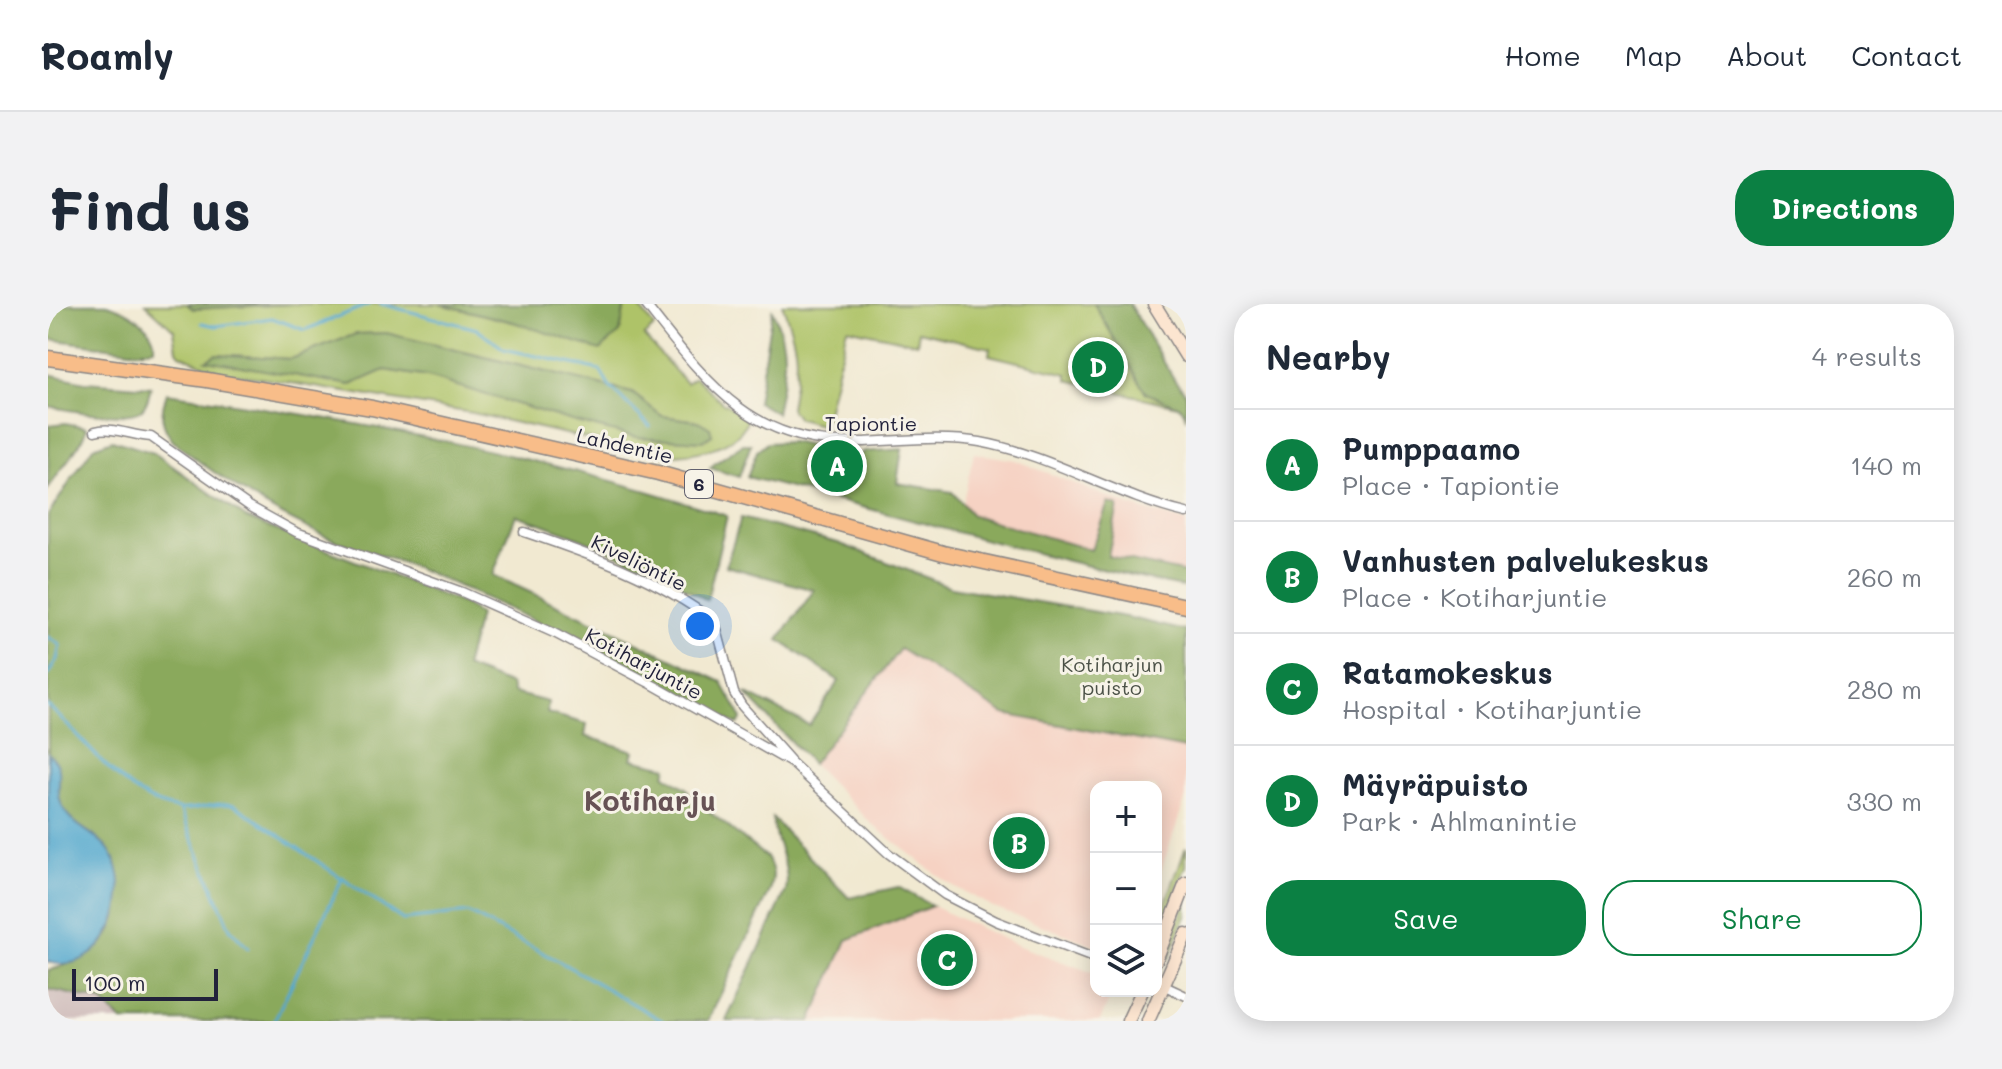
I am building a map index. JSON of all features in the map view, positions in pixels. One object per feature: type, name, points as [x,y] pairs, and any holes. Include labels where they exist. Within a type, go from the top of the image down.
[{"type":"highway","name":"Lahdentie","points":[[49,358],[207,380],[372,408],[658,473],[943,553],[1186,606]]},
{"type":"main road","points":[[1154,304],[1186,356]]},
{"type":"main road","points":[[1162,945],[1186,883]]},
{"type":"main road","points":[[1162,980],[1186,934]]},
{"type":"main road","points":[[1128,1021],[1139,997]]},
{"type":"main road","points":[[1148,1021],[1156,997]]},
{"type":"street","name":"Tapiontie","points":[[645,304],[702,375],[733,404],[783,432],[839,442],[937,439],[977,442],[1013,450],[1150,503],[1186,513]]},
{"type":"street","name":"Kotiharjuntie","points":[[95,431],[114,429],[151,437],[272,520],[296,532],[462,592],[554,633],[655,686],[793,764],[888,853],[945,895],[996,921],[1090,957]]},
{"type":"street","name":"Kiveliöntie","points":[[524,532],[613,563],[645,578],[715,622],[734,693],[793,764]]},
{"type":"street","points":[[1162,985],[1186,996]]},
{"type":"shaded area","points":[[974,453],[1015,460],[1130,506],[1186,522],[1186,574],[1129,565],[960,514]]},
{"type":"shaded area","points":[[900,649],[1004,714],[1186,749],[1186,797],[1162,867],[1162,781],[1090,781],[1090,944],[991,906],[949,884],[874,826],[812,764]]},
{"type":"shaded area","points":[[932,906],[1019,946],[1090,972],[1090,997],[1110,997],[1100,1021],[811,1021],[847,940]]},
{"type":"shaded area","points":[[48,989],[101,1001],[122,1021],[48,1021]]},
{"type":"green space","points":[[48,304],[106,304],[122,309],[145,325],[154,340],[154,348],[137,351],[48,339]]},
{"type":"green space","points":[[146,304],[187,304],[193,309],[291,304],[440,304],[513,322],[620,333],[625,304],[637,304],[654,327],[644,336],[686,383],[695,377],[722,402],[748,418],[743,429],[723,444],[697,452],[660,455],[472,413],[218,371],[180,354],[174,330]],"holes":[[[386,333],[632,393],[662,416],[698,421],[712,435],[703,441],[635,437],[428,377],[385,370],[351,385],[207,359],[216,354],[291,359],[356,334]]]},
{"type":"green space","points":[[187,304],[291,304],[193,309]]},
{"type":"green space","points":[[440,304],[625,304],[620,333],[600,350],[513,322]]},
{"type":"green space","points":[[782,304],[1114,304],[1181,407],[1068,380],[1068,374],[989,355],[990,348],[919,331],[917,343],[847,328],[824,426],[798,419],[790,408],[796,355]]},
{"type":"green space","points":[[1094,304],[1129,304],[1174,379],[1186,393],[1186,416],[1181,407],[1146,393]]},
{"type":"green space","points":[[772,310],[784,349],[776,413],[757,402]]},
{"type":"green space","points":[[386,333],[632,393],[662,416],[698,421],[710,428],[712,435],[703,441],[635,437],[428,377],[385,370],[351,385],[206,360],[216,354],[291,359],[356,334]]},
{"type":"green space","points":[[48,374],[85,382],[151,387],[145,405],[134,413],[110,415],[81,412],[48,406]]},
{"type":"green space","points":[[167,393],[450,442],[590,475],[727,516],[707,600],[614,553],[516,515],[493,575],[722,682],[741,720],[738,724],[734,723],[619,662],[464,588],[413,566],[332,539],[269,508],[173,441],[162,418]]},
{"type":"green space","points":[[65,423],[87,427],[84,437],[48,489],[49,425]]},
{"type":"green space","points":[[112,440],[154,453],[246,518],[464,604],[479,615],[465,667],[511,685],[513,693],[548,702],[547,713],[587,724],[585,736],[634,751],[632,759],[667,767],[665,775],[687,789],[692,798],[766,857],[773,874],[770,891],[708,1021],[122,1021],[101,1001],[48,989],[48,970],[89,954],[106,939],[115,921],[119,899],[114,858],[104,844],[65,812],[59,797],[58,766],[48,753],[48,515],[93,447]]},
{"type":"green space","points":[[791,442],[820,448],[816,468],[852,480],[862,452],[902,449],[897,483],[952,492],[972,515],[1091,550],[1108,503],[1118,506],[1108,556],[1186,573],[1186,588],[1021,549],[747,477],[757,451],[767,443]]},
{"type":"green space","points":[[743,444],[751,444],[739,477],[710,468],[716,462]]},
{"type":"green space","name":"Kotiharjun puisto","points":[[741,518],[838,543],[951,587],[1131,618],[1186,631],[1186,749],[1004,714],[900,649],[812,764],[745,693],[809,725],[839,681],[779,640],[814,590],[726,566]]},
{"type":"green space","points":[[772,818],[849,898],[898,887],[932,906],[847,940],[811,1021],[726,1021],[786,891],[786,873]]},
{"type":"green space","points":[[1186,847],[1186,866],[1162,928],[1162,913]]},
{"type":"green space","points":[[1186,901],[1186,916],[1169,958],[1164,955]]},
{"type":"water","points":[[48,753],[58,766],[59,796],[65,811],[109,850],[117,868],[120,887],[112,928],[101,945],[86,957],[69,964],[48,962]]},
{"type":"waterway","points":[[202,323],[216,326],[272,318],[305,330],[370,304]]},
{"type":"waterway","points":[[381,304],[477,329],[504,349],[600,370],[609,386],[650,426]]},
{"type":"waterway","points":[[48,637],[60,645],[57,659],[48,675]]},
{"type":"waterway","points":[[48,706],[108,767],[141,795],[179,809],[235,805],[403,920],[468,913],[663,1021]]},
{"type":"waterway","points":[[180,809],[230,929],[248,948]]},
{"type":"waterway","points":[[274,1021],[343,877]]},
{"type":"place","name":"Mäyräpuisto","points":[[1098,367]]},
{"type":"place","name":"Pumppaamo","points":[[837,466]]},
{"type":"place","name":"Vanhusten palvelukeskus","points":[[1019,843]]},
{"type":"place","name":"Ratamokeskus","points":[[947,960]]},
{"type":"district","name":"Kotiharju","points":[[650,800]]}]
